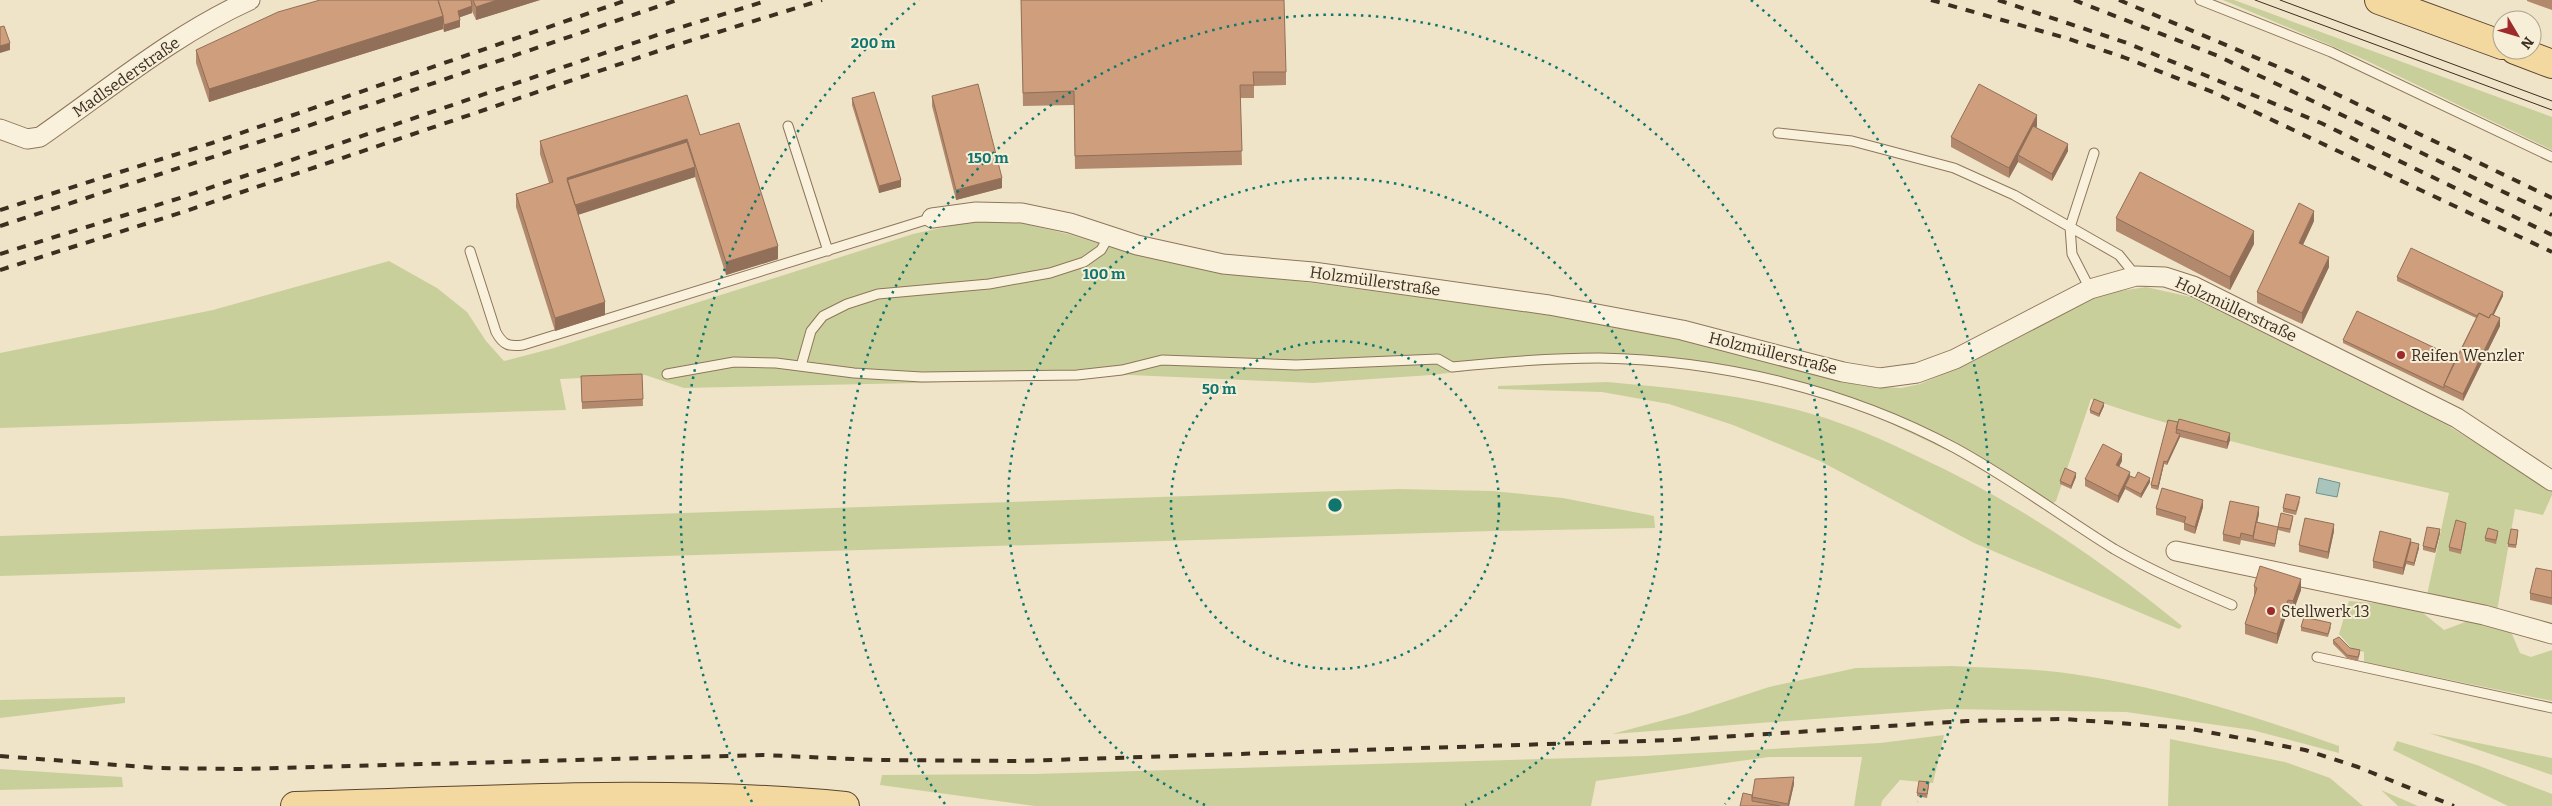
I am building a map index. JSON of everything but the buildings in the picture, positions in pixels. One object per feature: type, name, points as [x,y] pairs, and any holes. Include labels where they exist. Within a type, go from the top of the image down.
[{"type":"main road","points":[[2379,0],[2492,41]]},
{"type":"main road","points":[[295,806],[666,796],[792,801],[845,806]]},
{"type":"street","name":"Madlsederstraße","points":[[0,129],[27,139],[40,137],[119,78],[181,37],[250,0]]},
{"type":"street","name":"Holzmüllerstraße","points":[[932,218],[976,212],[1022,213],[1070,223],[1137,245],[1223,264],[1313,272],[1558,307],[1682,330],[1843,372],[1880,378],[1917,372],[1955,359],[2090,289],[2136,276],[2164,277],[2202,290],[2457,418],[2552,481]]},
{"type":"street","points":[[2176,551],[2484,615],[2552,634]]},
{"type":"lane","points":[[2200,0],[2339,56],[2552,157]]},
{"type":"lane","points":[[788,126],[828,250]]},
{"type":"lane","points":[[1778,133],[1852,141],[1954,168],[2014,195],[2119,255],[2136,276]]},
{"type":"lane","points":[[2090,289],[2072,254],[2070,228],[2094,153]]},
{"type":"lane","points":[[470,251],[496,332],[502,343],[512,347],[524,345],[932,218]]},
{"type":"lane","points":[[801,366],[811,331],[823,316],[848,304],[878,294],[989,284],[1050,273],[1084,262],[1101,250],[1109,236]]},
{"type":"lane","points":[[667,374],[734,362],[776,362],[922,377],[1077,375],[1122,370],[1162,360],[1296,365],[1438,359],[1452,367],[1599,358],[1715,369],[1793,384],[1854,403],[1904,422],[1956,448],[2115,549],[2178,583],[2232,605]]},
{"type":"lane","points":[[2317,657],[2552,708]]},
{"type":"green space","points":[[2223,0],[2234,0],[2552,117],[2552,150],[2365,60]]},
{"type":"green space","points":[[1012,221],[1068,234],[1133,254],[1220,271],[1549,314],[1681,340],[1863,386],[1901,388],[1920,384],[1974,361],[2074,305],[2113,292],[2146,287],[2191,297],[2445,424],[2552,489],[2552,495],[2543,515],[2515,509],[2497,611],[2427,595],[2449,493],[2224,439],[2091,399],[2056,501],[2046,508],[1951,452],[1866,412],[1782,386],[1712,372],[1659,366],[1601,363],[1500,367],[1431,375],[1313,383],[1130,375],[917,383],[684,388],[645,375],[560,379],[566,410],[0,428],[0,353],[213,310],[389,261],[437,288],[467,312],[486,341],[504,361],[554,348],[913,234],[968,222]]},
{"type":"green space","points":[[1607,382],[1736,397],[1787,407],[1840,423],[1868,434],[1956,475],[2024,513],[2089,555],[2182,626],[2179,629],[1974,543],[1820,461],[1733,425],[1669,404],[1602,392],[1498,389],[1498,386]]},
{"type":"green space","points":[[1398,489],[1492,491],[1563,498],[1654,516],[1655,528],[1493,531],[0,576],[0,536]]},
{"type":"green space","points":[[2349,601],[2410,606],[2423,613],[2444,630],[2473,619],[2488,622],[2512,634],[2520,653],[2531,657],[2552,650],[2552,701],[2364,662],[2364,652],[2352,649],[2339,634]]},
{"type":"green space","points":[[1952,666],[2058,672],[2130,684],[2165,692],[2270,723],[2339,746],[2339,753],[2252,730],[2126,712],[1949,709],[1612,734],[1687,714],[1769,687],[1856,668]]},
{"type":"green space","points":[[125,697],[125,703],[0,718],[0,700]]},
{"type":"green space","points":[[2429,733],[2552,758],[2552,775]]},
{"type":"green space","points":[[1944,735],[1933,783],[1900,780],[1882,801],[1881,806],[1854,806],[1862,757],[1769,757],[1596,781],[1591,806],[1035,806],[880,785],[882,775],[1034,774],[1644,756],[1880,743]]},
{"type":"green space","points":[[2170,739],[2285,762],[2330,778],[2363,806],[2168,806]]},
{"type":"green space","points":[[2397,741],[2477,765],[2552,794],[2552,806],[2508,806],[2393,750]]},
{"type":"green space","points":[[0,769],[122,777],[123,787],[0,790]]},
{"type":"green space","points":[[2381,790],[2418,806],[2398,806]]},
{"type":"water","points":[[2319,478],[2340,483],[2337,497],[2316,493]]},
{"type":"tram line","points":[[2255,0],[2552,110]]},
{"type":"tram line","points":[[2280,0],[2552,101]]},
{"type":"railway","points":[[0,210],[212,143],[627,0]]},
{"type":"railway","points":[[0,226],[299,129],[677,0]]},
{"type":"railway","points":[[0,254],[183,197],[669,31],[769,0]]},
{"type":"railway","points":[[0,270],[186,211],[673,46],[822,0]]},
{"type":"railway","points":[[1931,0],[2066,38],[2123,57],[2215,93],[2552,252]]},
{"type":"railway","points":[[1998,0],[2127,43],[2321,123],[2552,235]]},
{"type":"railway","points":[[2074,0],[2218,56],[2552,215]]},
{"type":"railway","points":[[2119,0],[2295,74],[2552,198]]},
{"type":"railway","points":[[0,756],[157,768],[240,769],[763,755],[876,760],[1019,761],[1674,740],[1967,721],[2064,719],[2186,728],[2305,750],[2358,767],[2454,806]]},
{"type":"place","name":"Reifen Wenzler","points":[[2401,355]]},
{"type":"place","name":"Stellwerk 13","points":[[2271,611]]}]
